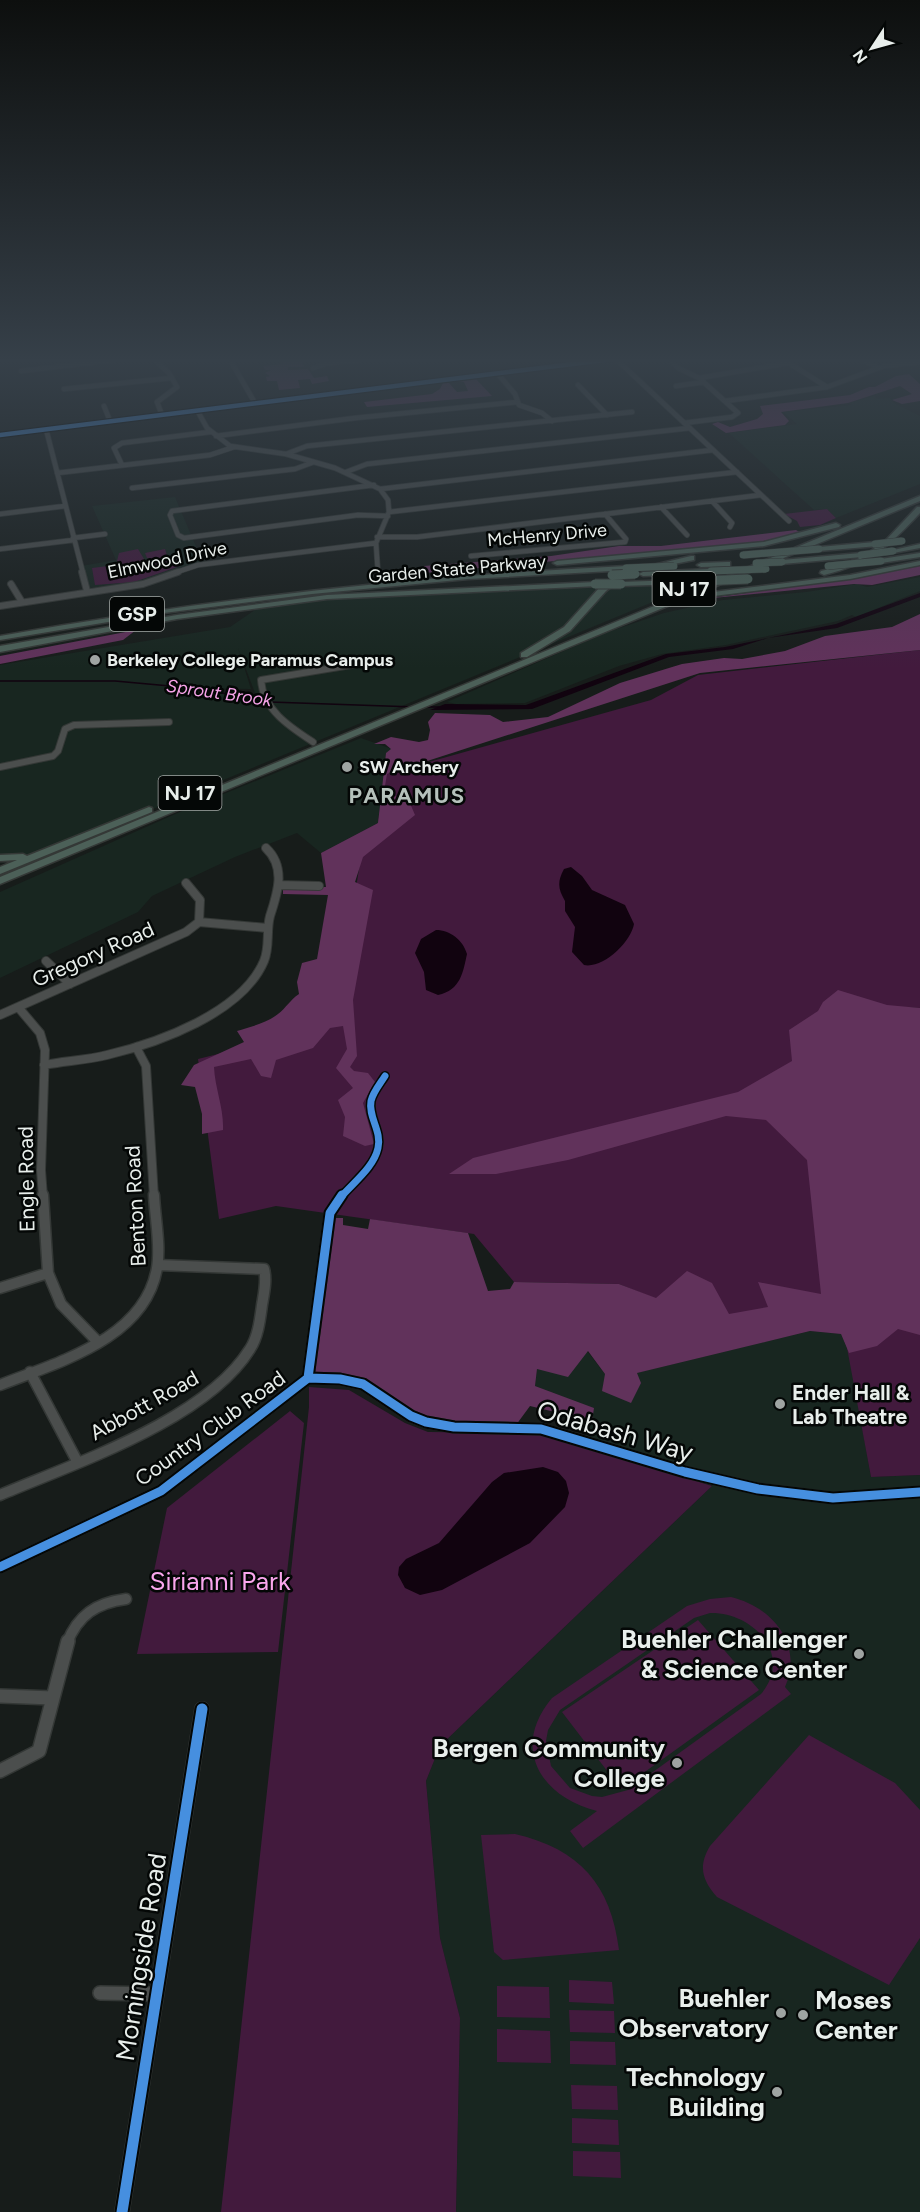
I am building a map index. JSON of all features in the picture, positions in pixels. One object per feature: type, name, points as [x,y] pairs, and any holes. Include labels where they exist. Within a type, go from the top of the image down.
[{"type":"highway","name":"NJ 17","points":[[0,881],[920,491]]},
{"type":"highway","name":"NJ 17","points":[[0,870],[394,709],[412,706],[524,659],[602,630],[920,498]]},
{"type":"highway","points":[[327,597],[810,576],[853,565],[882,549],[920,509]]},
{"type":"highway","points":[[357,585],[460,572],[764,544],[846,522]]},
{"type":"highway","points":[[524,659],[567,630],[603,589],[621,577],[643,568],[682,560],[920,539]]},
{"type":"highway","name":"Garden State Parkway","points":[[0,638],[172,609],[357,585],[494,574],[782,562],[861,555],[920,546]]},
{"type":"highway","name":"Garden State Parkway","points":[[0,649],[148,622],[327,597],[464,583],[828,566],[920,555]]},
{"type":"highway","points":[[602,630],[699,596],[850,577],[920,563]]},
{"type":"highway","points":[[0,858],[15,859],[58,848]]},
{"type":"highway","points":[[0,889],[47,861]]},
{"type":"street","points":[[54,461],[87,591]]},
{"type":"street","points":[[120,461],[122,465]]},
{"type":"street","points":[[57,473],[154,461]]},
{"type":"street","points":[[346,472],[367,464],[392,461]]},
{"type":"street","points":[[380,489],[617,461]]},
{"type":"street","points":[[725,461],[789,521]]},
{"type":"street","points":[[132,488],[295,469],[315,462],[346,472],[374,485],[388,500],[388,514],[376,540],[378,574]]},
{"type":"street","points":[[374,485],[176,511],[170,515],[178,535],[188,537],[358,515],[388,514],[737,472]]},
{"type":"street","name":"Elmwood Drive","points":[[0,606],[149,583],[198,565],[376,540],[761,495]]},
{"type":"street","points":[[712,501],[732,523],[730,527]]},
{"type":"street","points":[[0,514],[65,506]]},
{"type":"street","points":[[661,507],[687,535]]},
{"type":"street","name":"McHenry Drive","points":[[471,556],[625,542],[626,539],[605,514]]},
{"type":"street","points":[[0,549],[105,534]]},
{"type":"street","points":[[10,585],[22,602]]},
{"type":"street","points":[[313,742],[278,718],[260,682],[265,678],[357,664]]},
{"type":"street","points":[[0,767],[53,756],[58,751],[65,729],[74,725],[169,722]]},
{"type":"street","points":[[44,1065],[107,1055],[136,1047],[200,1019],[244,990],[265,959],[267,928],[278,885],[280,867],[266,848]]},
{"type":"street","points":[[186,883],[200,900],[199,922],[267,928]]},
{"type":"street","points":[[278,885],[319,886]]},
{"type":"street","name":"Gregory Road","points":[[0,1015],[186,932],[199,922]]},
{"type":"street","points":[[46,961],[70,984]]},
{"type":"street","name":"Engle Road","points":[[18,1007],[40,1033],[45,1050],[41,1170],[48,1273],[61,1304],[98,1342]]},
{"type":"street","name":"Benton Road","points":[[0,1385],[98,1342],[124,1326],[143,1305],[157,1276],[146,1066],[136,1047]]},
{"type":"street","name":"Country Club Road","points":[[0,1567],[161,1491],[308,1378],[330,1213],[335,1201],[372,1161],[378,1150],[380,1137],[371,1110],[371,1100],[385,1076]]},
{"type":"street","name":"Abbott Road","points":[[0,1495],[136,1435],[188,1406],[237,1368],[255,1337],[266,1276],[264,1269],[158,1265]]},
{"type":"street","points":[[0,1288],[48,1273]]},
{"type":"street","points":[[30,1372],[77,1461]]},
{"type":"street","name":"Odabash Way","points":[[308,1378],[337,1378],[356,1382],[371,1388],[406,1413],[425,1422],[448,1426],[516,1425],[541,1428],[692,1475],[758,1490],[834,1498],[920,1492]]},
{"type":"street","points":[[0,1771],[39,1750],[68,1643],[77,1621],[96,1607],[126,1599]]},
{"type":"street","points":[[0,1696],[53,1698]]},
{"type":"street","name":"Morningside Road","points":[[122,2212],[202,1708]]},
{"type":"street","points":[[100,1993],[156,1994]]},
{"type":"shaded area","points":[[760,461],[920,461],[920,484],[836,518],[827,509],[814,510]]},
{"type":"shaded area","points":[[175,497],[203,563],[141,583],[86,588],[81,566],[116,560],[92,506]]},
{"type":"shaded area","points":[[796,530],[801,533],[754,543],[424,573],[424,566],[551,556],[619,546],[661,546]]},
{"type":"shaded area","points":[[920,565],[920,575],[872,585],[854,584],[703,599],[855,578]]},
{"type":"shaded area","points":[[920,577],[920,591],[856,617],[852,615],[838,621],[726,645],[662,654],[619,666],[525,703],[456,704],[447,702],[605,633],[664,613],[723,600],[806,592],[857,584],[867,587]]},
{"type":"shaded area","points":[[701,582],[59,848],[21,858],[0,858],[0,665],[230,627],[262,605],[406,592]],"holes":[[[238,648],[258,701],[203,689],[176,688],[251,689]]]},
{"type":"shaded area","points":[[920,593],[920,597],[837,628],[769,638],[836,624]]},
{"type":"shaded area","points":[[920,614],[920,650],[700,673],[387,774],[384,792],[409,801],[415,815],[363,857],[355,882],[373,890],[353,1000],[357,1056],[350,1067],[354,1071],[368,1073],[375,1082],[363,1103],[374,1144],[365,1146],[343,1136],[345,1117],[338,1100],[353,1088],[336,1068],[347,1049],[343,1026],[330,1028],[313,1048],[276,1060],[271,1078],[261,1076],[251,1059],[214,1067],[223,1130],[202,1134],[202,1114],[195,1087],[181,1085],[194,1065],[244,1042],[237,1031],[274,1017],[299,994],[297,982],[302,963],[317,959],[328,895],[283,894],[283,887],[326,887],[321,853],[378,823],[386,753],[391,749],[385,744],[374,744],[391,737],[419,742],[428,740],[430,730],[428,722],[435,713],[490,715],[503,722],[548,717],[620,683],[682,664],[724,658],[742,659],[785,651],[825,636],[892,627]]},
{"type":"shaded area","points":[[136,630],[123,640],[0,664],[0,656]]},
{"type":"shaded area","points":[[767,638],[733,649],[669,657],[532,709],[430,710],[445,704],[526,705],[666,654],[725,647]]},
{"type":"shaded area","points":[[361,738],[392,749],[386,754],[378,823],[321,853],[297,833],[235,857],[152,896],[138,912],[0,978],[0,892],[182,811]]},
{"type":"shaded area","points":[[571,867],[582,876],[592,890],[625,905],[634,924],[628,939],[615,953],[591,965],[584,965],[572,952],[575,927],[565,911],[565,901],[559,885],[564,869]]},
{"type":"shaded area","points":[[436,930],[455,937],[467,954],[462,974],[456,985],[446,993],[438,995],[426,990],[424,972],[415,953],[421,939]]},
{"type":"shaded area","points":[[838,990],[887,1005],[920,1008],[920,1335],[898,1329],[877,1346],[849,1353],[841,1334],[810,1331],[637,1373],[641,1383],[631,1403],[602,1391],[605,1374],[588,1351],[568,1377],[537,1369],[535,1386],[594,1408],[592,1421],[530,1406],[516,1425],[425,1422],[371,1388],[308,1378],[331,1218],[343,1218],[343,1225],[368,1229],[370,1219],[468,1233],[488,1291],[510,1289],[514,1282],[619,1284],[656,1298],[687,1271],[712,1283],[729,1314],[768,1307],[758,1282],[821,1294],[807,1160],[766,1120],[726,1116],[568,1160],[496,1174],[449,1174],[473,1158],[738,1092],[792,1061],[789,1030],[818,1011],[823,1002]]},
{"type":"shaded area","name":"Bergen Community College","points":[[810,1331],[841,1334],[849,1353],[871,1477],[920,1475],[920,2212],[456,2212],[460,2018],[440,1938],[426,1781],[440,1746],[712,1486],[713,1480],[585,1442],[593,1408],[535,1386],[537,1369],[587,1351],[605,1374],[636,1373]]},
{"type":"shaded area","points":[[543,1467],[558,1472],[566,1481],[569,1493],[565,1507],[530,1543],[442,1590],[420,1595],[405,1588],[398,1575],[399,1567],[406,1559],[439,1543],[492,1482],[504,1473]]},
{"type":"green space","points":[[827,509],[836,518],[820,525],[800,527],[797,521],[784,514]]},
{"type":"green space","points":[[138,549],[147,564],[160,561],[147,558],[145,553],[165,549],[168,559],[176,558],[180,566],[134,582],[95,585],[92,568],[116,565],[119,553]]},
{"type":"green space","points":[[920,650],[920,1008],[845,1005],[834,1297],[709,1320],[619,1284],[514,1282],[474,1234],[276,1206],[219,1219],[198,1059],[334,1025],[364,838],[378,823],[386,774],[651,700],[698,675]]},
{"type":"green space","points":[[920,1321],[920,1475],[871,1477],[845,1337]]},
{"type":"green space","points":[[309,1387],[349,1390],[405,1423],[428,1432],[540,1433],[712,1486],[440,1746],[426,1781],[440,1938],[460,2018],[456,2212],[221,2212],[309,1407]]},
{"type":"green space","name":"Sirianni Park","points":[[290,1411],[304,1423],[278,1652],[137,1654],[167,1508]]},
{"type":"green space","points":[[731,1597],[759,1609],[771,1619],[787,1642],[790,1671],[785,1687],[791,1694],[583,1848],[570,1831],[597,1811],[577,1804],[560,1794],[547,1782],[538,1768],[533,1752],[533,1735],[540,1717],[552,1698],[687,1606],[710,1599]],"holes":[[[710,1613],[726,1615],[754,1628],[764,1638],[771,1651],[773,1665],[770,1679],[761,1694],[628,1790],[602,1797],[570,1788],[551,1766],[546,1741],[548,1730],[560,1710],[694,1618]]]},
{"type":"green space","points":[[698,1620],[759,1690],[621,1789],[562,1712]]},
{"type":"green space","points":[[809,1735],[895,1783],[920,1810],[920,1938],[889,1985],[717,1897],[703,1873],[704,1860],[710,1846]]},
{"type":"green space","points":[[515,1834],[558,1849],[588,1873],[600,1889],[609,1907],[619,1950],[503,1960],[494,1952],[481,1835]]},
{"type":"green space","points":[[569,1980],[612,1982],[614,2004],[569,2002]]},
{"type":"green space","points":[[497,1986],[549,1987],[550,2018],[497,2017]]},
{"type":"green space","points":[[569,2010],[614,2011],[615,2033],[570,2032]]},
{"type":"green space","points":[[497,2029],[550,2031],[551,2063],[497,2062]]},
{"type":"green space","points":[[570,2041],[615,2042],[616,2065],[570,2064]]},
{"type":"green space","points":[[571,2085],[617,2086],[618,2110],[572,2109]]},
{"type":"green space","points":[[572,2118],[618,2120],[619,2145],[572,2143]]},
{"type":"green space","points":[[573,2151],[620,2152],[621,2178],[573,2176]]},
{"type":"waterway","name":"Sprout Brook","points":[[0,681],[115,681],[203,689],[265,702]]},
{"type":"waterway","name":"Sprout Brook","points":[[270,702],[415,707]]},
{"type":"waterway","name":"Sprout Brook","points":[[423,707],[439,707]]},
{"type":"cycle path","points":[[0,1567],[161,1491],[308,1378],[330,1213],[335,1204],[368,1167],[378,1150],[379,1136],[370,1106],[373,1094],[385,1076]]},
{"type":"cycle path","points":[[308,1378],[340,1379],[363,1384],[411,1416],[426,1422],[468,1428],[541,1429],[685,1472],[758,1489],[833,1498],[920,1492]]},
{"type":"cycle path","points":[[122,2212],[202,1709]]},
{"type":"place","name":"Berkeley College Paramus Campus","points":[[95,660]]},
{"type":"place","name":"SW Archery","points":[[347,767]]},
{"type":"place","name":"Ender Hall & Lab Theatre","points":[[780,1404]]},
{"type":"place","name":"Buehler Challenger & Science Center","points":[[859,1654]]},
{"type":"place","name":"Bergen Community College","points":[[677,1763]]},
{"type":"place","name":"Buehler Observatory","points":[[781,2013]]},
{"type":"place","name":"Moses Center","points":[[803,2015]]},
{"type":"place","name":"Technology Building","points":[[777,2092]]},
{"type":"district","name":"PARAMUS","points":[[407,795]]}]
